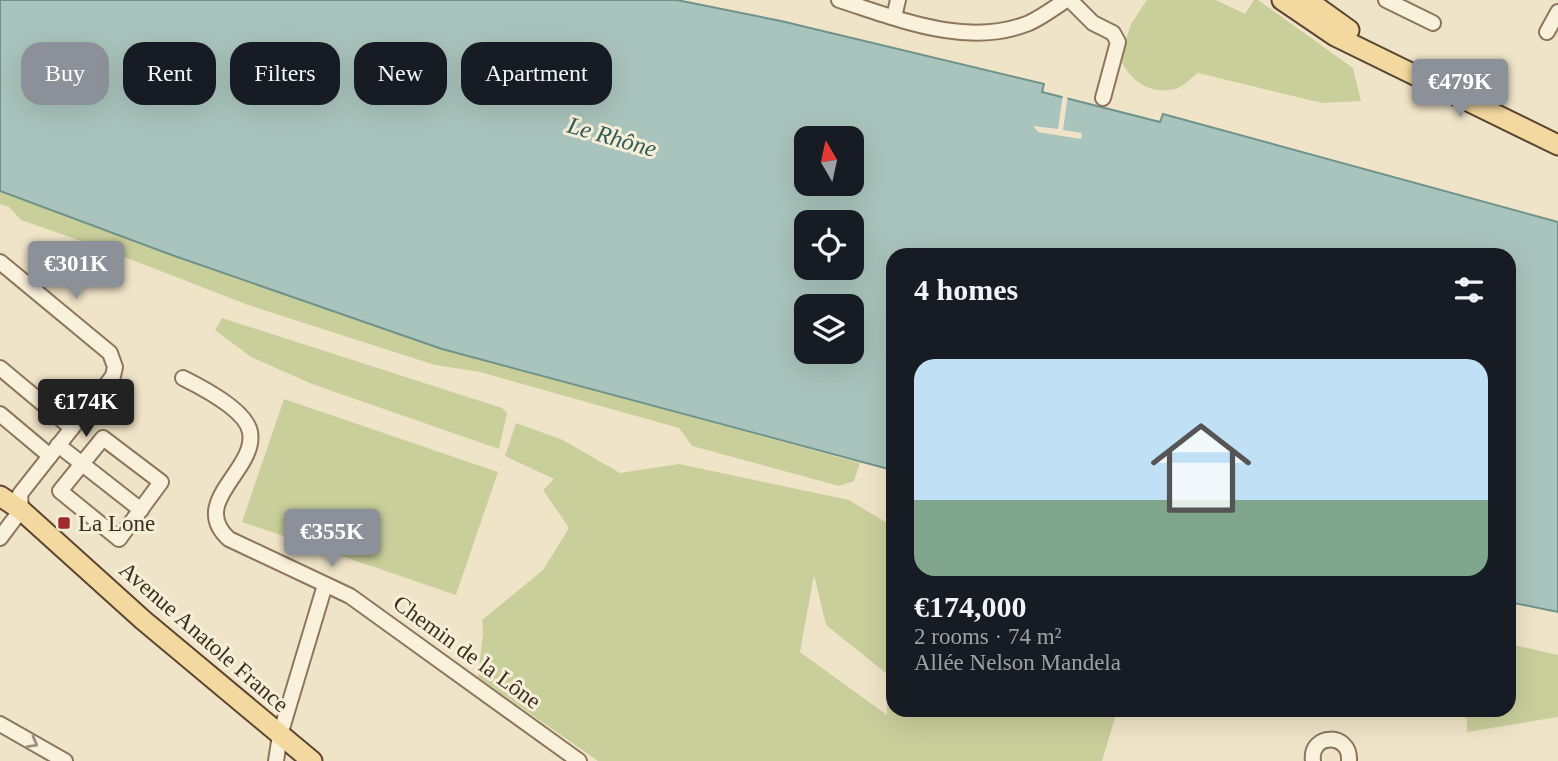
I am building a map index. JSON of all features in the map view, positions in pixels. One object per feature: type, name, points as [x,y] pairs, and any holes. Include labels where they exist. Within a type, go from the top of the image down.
[{"type":"main road","points":[[1282,0],[1335,36],[1555,143]]},
{"type":"main road","points":[[1307,0],[1388,61]]},
{"type":"main road","name":"Avenue Anatole France","points":[[0,496],[21,510],[143,620],[312,761]]},
{"type":"street","points":[[839,0],[952,32],[972,34],[1028,23],[1068,0],[1093,23],[1113,33],[1118,42],[1104,98]]},
{"type":"street","points":[[894,17],[898,0]]},
{"type":"street","points":[[1386,0],[1433,23]]},
{"type":"street","points":[[1547,32],[1558,12]]},
{"type":"street","points":[[0,262],[110,353],[116,367],[113,376],[20,494],[21,510],[0,538]]},
{"type":"street","points":[[0,368],[72,428]]},
{"type":"street","name":"Chemin de la Lône","points":[[183,378],[236,411],[250,430],[249,451],[220,497],[216,509],[221,531],[229,539],[350,596],[579,761]]},
{"type":"street","points":[[0,414],[54,451],[82,464],[141,510]]},
{"type":"street","points":[[103,438],[161,482],[141,510],[119,539],[60,491],[103,438]]},
{"type":"street","points":[[276,761],[279,735],[325,585]]},
{"type":"street","points":[[0,724],[65,761]]},
{"type":"street","points":[[1313,761],[1313,750],[1319,742],[1329,738],[1345,745],[1349,761]]},
{"type":"green space","points":[[1147,0],[1216,0],[1245,14],[1254,0],[1258,0],[1353,68],[1361,101],[1322,103],[1198,73],[1175,89],[1149,88],[1135,80],[1120,59],[1131,24]]},
{"type":"green space","points":[[0,191],[169,254],[442,349],[860,463],[854,481],[839,486],[692,446],[679,428],[480,372],[435,365],[248,305],[21,220],[9,207],[0,204]]},
{"type":"green space","points":[[222,318],[502,408],[507,413],[499,449],[312,384],[251,357],[215,330]]},
{"type":"green space","points":[[284,399],[498,472],[456,595],[242,522]]},
{"type":"green space","points":[[516,423],[563,440],[620,473],[679,464],[849,500],[886,522],[886,673],[826,625],[814,575],[800,652],[886,714],[886,717],[1115,717],[1102,761],[598,761],[478,677],[482,620],[543,570],[569,528],[543,490],[554,479],[505,456]]},
{"type":"green space","points":[[1516,646],[1558,655],[1558,717],[1467,732],[1467,719],[1464,717],[1516,717]]},
{"type":"water","name":"Le Rhône","points":[[0,0],[677,0],[781,21],[1044,84],[1042,92],[1160,122],[1163,114],[1558,222],[1558,612],[1516,603],[1516,248],[886,248],[886,468],[442,349],[169,254],[0,191]]},
{"type":"pier","points":[[1063,94],[1068,95],[1063,130],[1082,133],[1081,139],[1038,132],[1033,126],[1058,129]]},
{"type":"place","name":"La Lone","points":[[64,523]]}]
